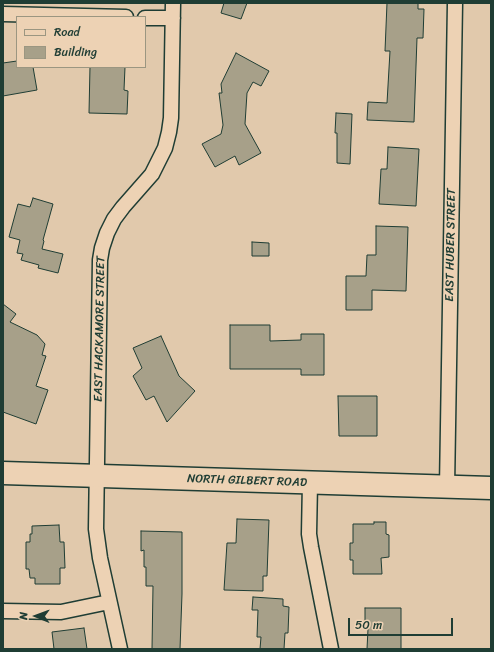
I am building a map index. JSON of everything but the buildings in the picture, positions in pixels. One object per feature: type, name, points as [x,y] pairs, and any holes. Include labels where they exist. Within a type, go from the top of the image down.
[{"type":"main road","name":"NORTH GILBERT ROAD","points":[[3,474],[491,488]]},
{"type":"street","name":"EAST HACKAMORE STREET","points":[[120,649],[97,545],[96,529],[100,260],[107,233],[114,219],[152,174],[165,148],[171,118],[173,3]]},
{"type":"street","name":"EAST HUBER STREET","points":[[447,487],[455,3]]},
{"type":"street","points":[[3,14],[85,16]]},
{"type":"street","points":[[146,18],[173,18]]},
{"type":"street","points":[[310,483],[310,547],[331,649]]},
{"type":"street","points":[[3,611],[61,612],[109,602]]}]
